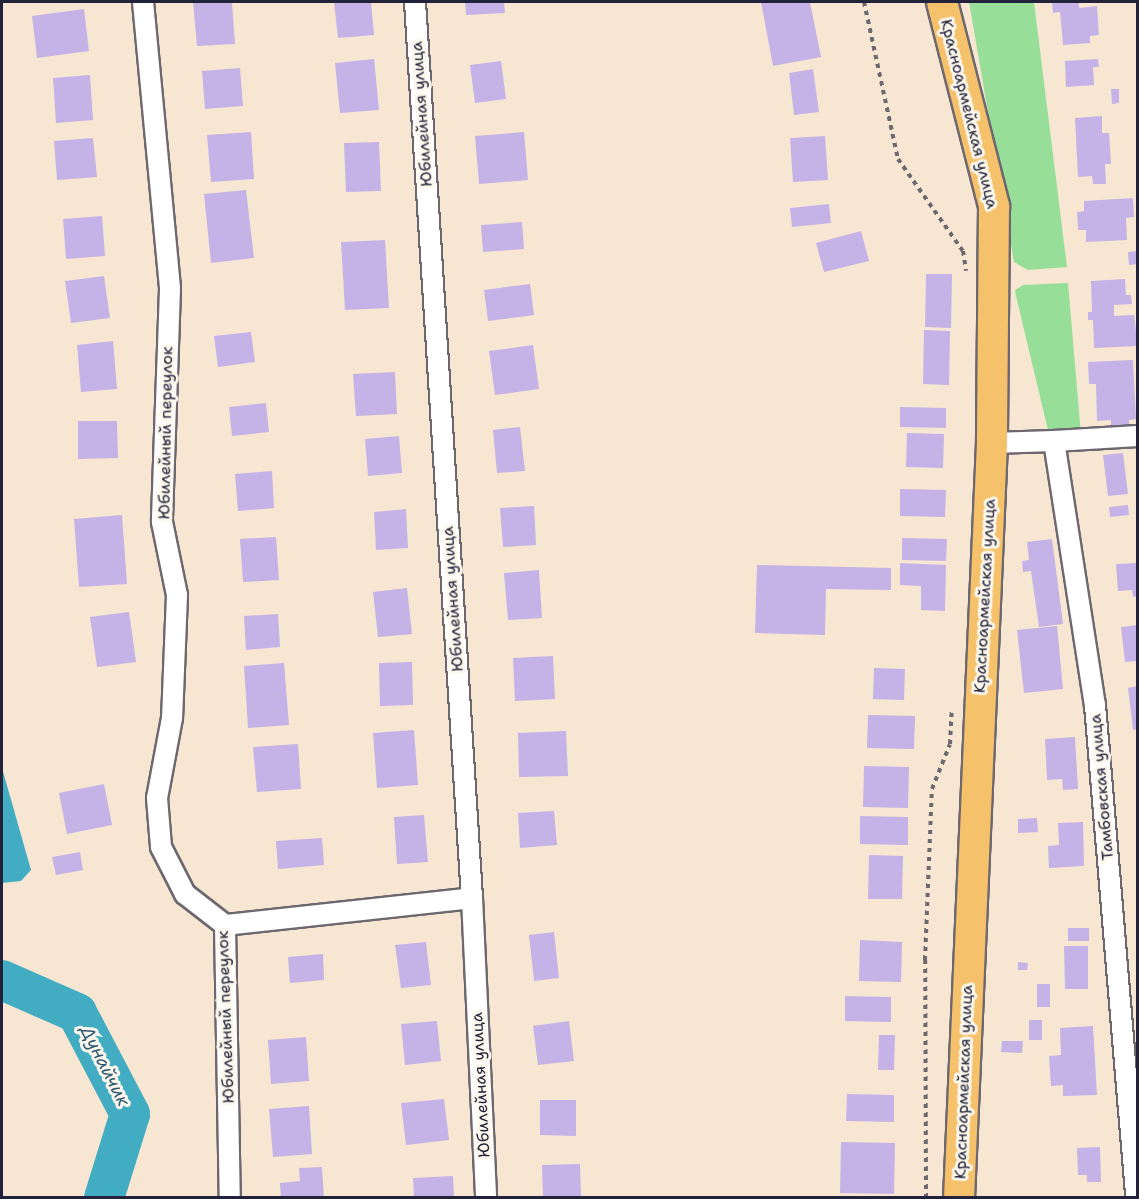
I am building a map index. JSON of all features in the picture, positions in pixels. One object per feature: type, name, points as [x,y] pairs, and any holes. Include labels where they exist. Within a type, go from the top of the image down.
[{"type":"main road","name":"Красноармейская улица","points":[[942,2],[994,206],[992,443],[959,1197]]},
{"type":"street","name":"Юбилейный переулок","points":[[143,2],[170,290],[162,522],[177,595],[172,718],[158,798],[161,847],[185,894],[225,925],[230,1197]]},
{"type":"street","name":"Юбилейная улица","points":[[415,2],[472,898],[486,1197]]},
{"type":"street","points":[[992,443],[1137,436]]},
{"type":"street","name":"Тамбовская улица","points":[[1054,441],[1095,705],[1136,1197]]},
{"type":"street","points":[[225,925],[472,898]]},
{"type":"path","points":[[864,2],[898,159],[963,251],[966,274]]},
{"type":"path","points":[[926,1197],[925,960],[932,789],[950,744],[952,708]]},
{"type":"green space","points":[[969,2],[1034,2],[1067,267],[1028,270],[1014,262]]},
{"type":"green space","points":[[1068,283],[1081,435],[1048,430],[1015,290],[1023,285]]},
{"type":"water","points":[[2,768],[31,870],[21,881],[2,883]]},
{"type":"building","points":[[193,2],[232,2],[235,44],[197,46]]},
{"type":"building","points":[[334,2],[371,2],[374,35],[338,38]]},
{"type":"building","points":[[465,2],[504,2],[505,13],[466,15]]},
{"type":"building","points":[[761,2],[810,2],[821,57],[773,66]]},
{"type":"building","points":[[1079,2],[1079,8],[1097,6],[1099,35],[1090,36],[1090,43],[1063,45],[1060,12],[1053,13],[1052,3]]},
{"type":"building","points":[[84,9],[89,51],[37,58],[32,16]]},
{"type":"building","points":[[374,59],[379,110],[340,113],[335,63]]},
{"type":"building","points":[[1098,59],[1099,67],[1093,67],[1094,85],[1066,87],[1065,61]]},
{"type":"building","points":[[501,61],[506,99],[475,103],[470,65]]},
{"type":"building","points":[[240,68],[243,106],[205,109],[202,71]]},
{"type":"building","points":[[813,69],[819,112],[794,115],[789,73]]},
{"type":"building","points":[[90,75],[93,120],[56,123],[53,78]]},
{"type":"building","points":[[1111,89],[1119,89],[1119,103],[1112,104]]},
{"type":"building","points":[[1102,116],[1102,133],[1109,133],[1111,164],[1105,164],[1106,184],[1093,184],[1092,176],[1078,177],[1075,118]]},
{"type":"building","points":[[251,132],[254,179],[211,182],[207,135]]},
{"type":"building","points":[[524,132],[528,180],[479,184],[475,136]]},
{"type":"building","points":[[825,136],[828,180],[793,182],[790,138]]},
{"type":"building","points":[[93,138],[97,177],[57,180],[54,141]]},
{"type":"building","points":[[379,142],[381,191],[346,192],[344,143]]},
{"type":"building","points":[[246,190],[254,258],[211,263],[204,194]]},
{"type":"building","points":[[1133,198],[1134,217],[1126,218],[1127,240],[1086,242],[1086,230],[1078,230],[1077,212],[1084,211],[1084,201]]},
{"type":"building","points":[[829,204],[831,223],[792,227],[790,208]]},
{"type":"building","points":[[102,216],[105,256],[66,259],[63,219]]},
{"type":"building","points":[[522,222],[524,249],[483,252],[481,225]]},
{"type":"building","points":[[861,231],[869,261],[824,272],[816,243]]},
{"type":"building","points":[[385,240],[389,308],[345,310],[341,242]]},
{"type":"building","points":[[1138,251],[1138,264],[1129,265],[1128,252]]},
{"type":"building","points":[[926,274],[952,274],[951,328],[925,327]]},
{"type":"building","points":[[104,276],[110,318],[71,323],[65,281]]},
{"type":"building","points":[[1125,279],[1126,295],[1131,295],[1132,304],[1114,305],[1114,316],[1134,315],[1138,346],[1094,348],[1093,320],[1088,320],[1088,312],[1092,312],[1091,281]]},
{"type":"building","points":[[530,284],[534,315],[488,321],[484,290]]},
{"type":"building","points":[[924,330],[950,331],[949,385],[923,384]]},
{"type":"building","points":[[251,332],[255,362],[218,367],[214,336]]},
{"type":"building","points":[[113,341],[117,389],[81,392],[77,345]]},
{"type":"building","points":[[533,345],[539,389],[495,395],[489,351]]},
{"type":"building","points":[[1133,360],[1136,419],[1129,420],[1129,428],[1111,428],[1111,420],[1097,421],[1096,384],[1089,384],[1088,362]]},
{"type":"building","points":[[395,372],[397,414],[356,416],[353,374]]},
{"type":"building","points":[[266,403],[269,432],[232,436],[229,407]]},
{"type":"building","points":[[900,407],[946,408],[946,428],[900,427]]},
{"type":"building","points":[[78,421],[117,421],[118,458],[78,459]]},
{"type":"building","points":[[520,427],[525,471],[497,473],[493,430]]},
{"type":"building","points":[[907,433],[944,434],[943,468],[906,467]]},
{"type":"building","points":[[399,436],[402,473],[368,476],[365,439]]},
{"type":"building","points":[[1123,453],[1128,494],[1108,496],[1103,455]]},
{"type":"building","points":[[272,471],[274,508],[238,511],[235,474]]},
{"type":"building","points":[[900,489],[946,490],[945,517],[900,516]]},
{"type":"building","points":[[1128,505],[1129,515],[1110,517],[1109,507]]},
{"type":"building","points":[[534,506],[536,545],[503,547],[500,508]]},
{"type":"building","points":[[406,509],[408,548],[376,550],[374,512]]},
{"type":"building","points":[[122,515],[127,584],[79,587],[74,519]]},
{"type":"building","points":[[276,537],[279,580],[243,582],[240,539]]},
{"type":"building","points":[[902,538],[947,539],[946,561],[902,560]]},
{"type":"building","points":[[1052,539],[1063,624],[1039,627],[1031,571],[1023,572],[1022,561],[1029,560],[1027,542]]},
{"type":"building","points":[[900,563],[946,565],[945,611],[921,610],[921,586],[900,585]]},
{"type":"building","points":[[1138,563],[1138,596],[1133,597],[1132,590],[1118,591],[1116,564]]},
{"type":"building","points":[[757,565],[891,568],[891,590],[826,589],[825,635],[755,633]]},
{"type":"building","points":[[539,570],[542,618],[508,620],[504,573]]},
{"type":"building","points":[[407,588],[412,634],[378,637],[373,592]]},
{"type":"building","points":[[129,612],[136,662],[97,667],[90,617]]},
{"type":"building","points":[[278,614],[280,647],[246,650],[244,616]]},
{"type":"building","points":[[1138,625],[1138,661],[1125,662],[1121,627]]},
{"type":"building","points":[[1057,626],[1063,689],[1024,693],[1017,630]]},
{"type":"building","points":[[553,656],[555,699],[515,701],[513,658]]},
{"type":"building","points":[[412,662],[413,705],[380,706],[379,663]]},
{"type":"building","points":[[284,663],[289,725],[248,728],[244,666]]},
{"type":"building","points":[[874,668],[905,669],[904,700],[873,699]]},
{"type":"building","points":[[1138,686],[1138,729],[1133,730],[1128,688]]},
{"type":"building","points":[[868,715],[915,716],[914,749],[867,748]]},
{"type":"building","points":[[414,730],[418,785],[377,788],[373,733]]},
{"type":"building","points":[[566,731],[568,776],[519,777],[518,733]]},
{"type":"building","points":[[1075,737],[1078,789],[1063,790],[1062,779],[1047,780],[1045,739]]},
{"type":"building","points":[[298,744],[301,789],[257,792],[253,747]]},
{"type":"building","points":[[864,766],[909,767],[908,808],[863,807]]},
{"type":"building","points":[[104,784],[112,825],[67,834],[59,793]]},
{"type":"building","points":[[554,811],[557,845],[520,848],[518,813]]},
{"type":"building","points":[[424,815],[428,862],[397,864],[394,817]]},
{"type":"building","points":[[860,816],[908,817],[908,845],[860,844]]},
{"type":"building","points":[[1037,818],[1038,832],[1018,833],[1018,819]]},
{"type":"building","points":[[1083,822],[1084,866],[1049,868],[1048,846],[1059,845],[1058,823]]},
{"type":"building","points":[[322,838],[324,865],[278,869],[276,841]]},
{"type":"building","points":[[80,852],[83,870],[56,875],[52,857]]},
{"type":"building","points":[[869,855],[903,856],[902,899],[868,899]]},
{"type":"building","points":[[1068,928],[1089,928],[1089,941],[1068,941]]},
{"type":"building","points":[[554,932],[559,978],[534,981],[529,935]]},
{"type":"building","points":[[860,940],[902,942],[901,982],[859,981]]},
{"type":"building","points":[[426,942],[431,985],[401,988],[395,945]]},
{"type":"building","points":[[1064,946],[1088,946],[1088,989],[1065,989]]},
{"type":"building","points":[[323,954],[324,980],[290,983],[288,957]]},
{"type":"building","points":[[1018,962],[1028,963],[1027,970],[1018,970]]},
{"type":"building","points":[[1037,984],[1050,984],[1050,1007],[1037,1007]]},
{"type":"building","points":[[845,996],[891,997],[891,1022],[845,1021]]},
{"type":"building","points":[[1029,1020],[1042,1020],[1042,1040],[1029,1040]]},
{"type":"building","points":[[437,1021],[441,1061],[405,1065],[401,1024]]},
{"type":"building","points":[[569,1021],[574,1061],[538,1065],[533,1026]]},
{"type":"building","points":[[1093,1026],[1097,1095],[1063,1096],[1063,1085],[1051,1086],[1049,1056],[1061,1055],[1060,1028]]},
{"type":"building","points":[[879,1035],[895,1035],[894,1070],[878,1070]]},
{"type":"building","points":[[306,1037],[309,1081],[271,1084],[268,1040]]},
{"type":"building","points":[[1002,1041],[1023,1041],[1022,1053],[1001,1052]]},
{"type":"building","points":[[847,1094],[894,1095],[894,1122],[846,1121]]},
{"type":"building","points":[[444,1099],[449,1140],[406,1145],[401,1103]]},
{"type":"building","points":[[540,1100],[576,1100],[576,1136],[540,1135]]},
{"type":"building","points":[[309,1106],[312,1154],[273,1157],[269,1109]]},
{"type":"building","points":[[841,1142],[895,1143],[894,1194],[840,1193]]},
{"type":"building","points":[[1100,1147],[1101,1182],[1087,1182],[1087,1175],[1078,1175],[1077,1148]]},
{"type":"building","points":[[580,1164],[581,1198],[543,1198],[542,1165]]},
{"type":"building","points":[[322,1167],[324,1198],[281,1198],[280,1183],[300,1181],[299,1168]]},
{"type":"building","points":[[453,1176],[454,1198],[414,1198],[413,1178]]},
{"type":"waterway","name":"Дунайчик","points":[[2,980],[77,1013],[130,1114],[104,1198]]}]
